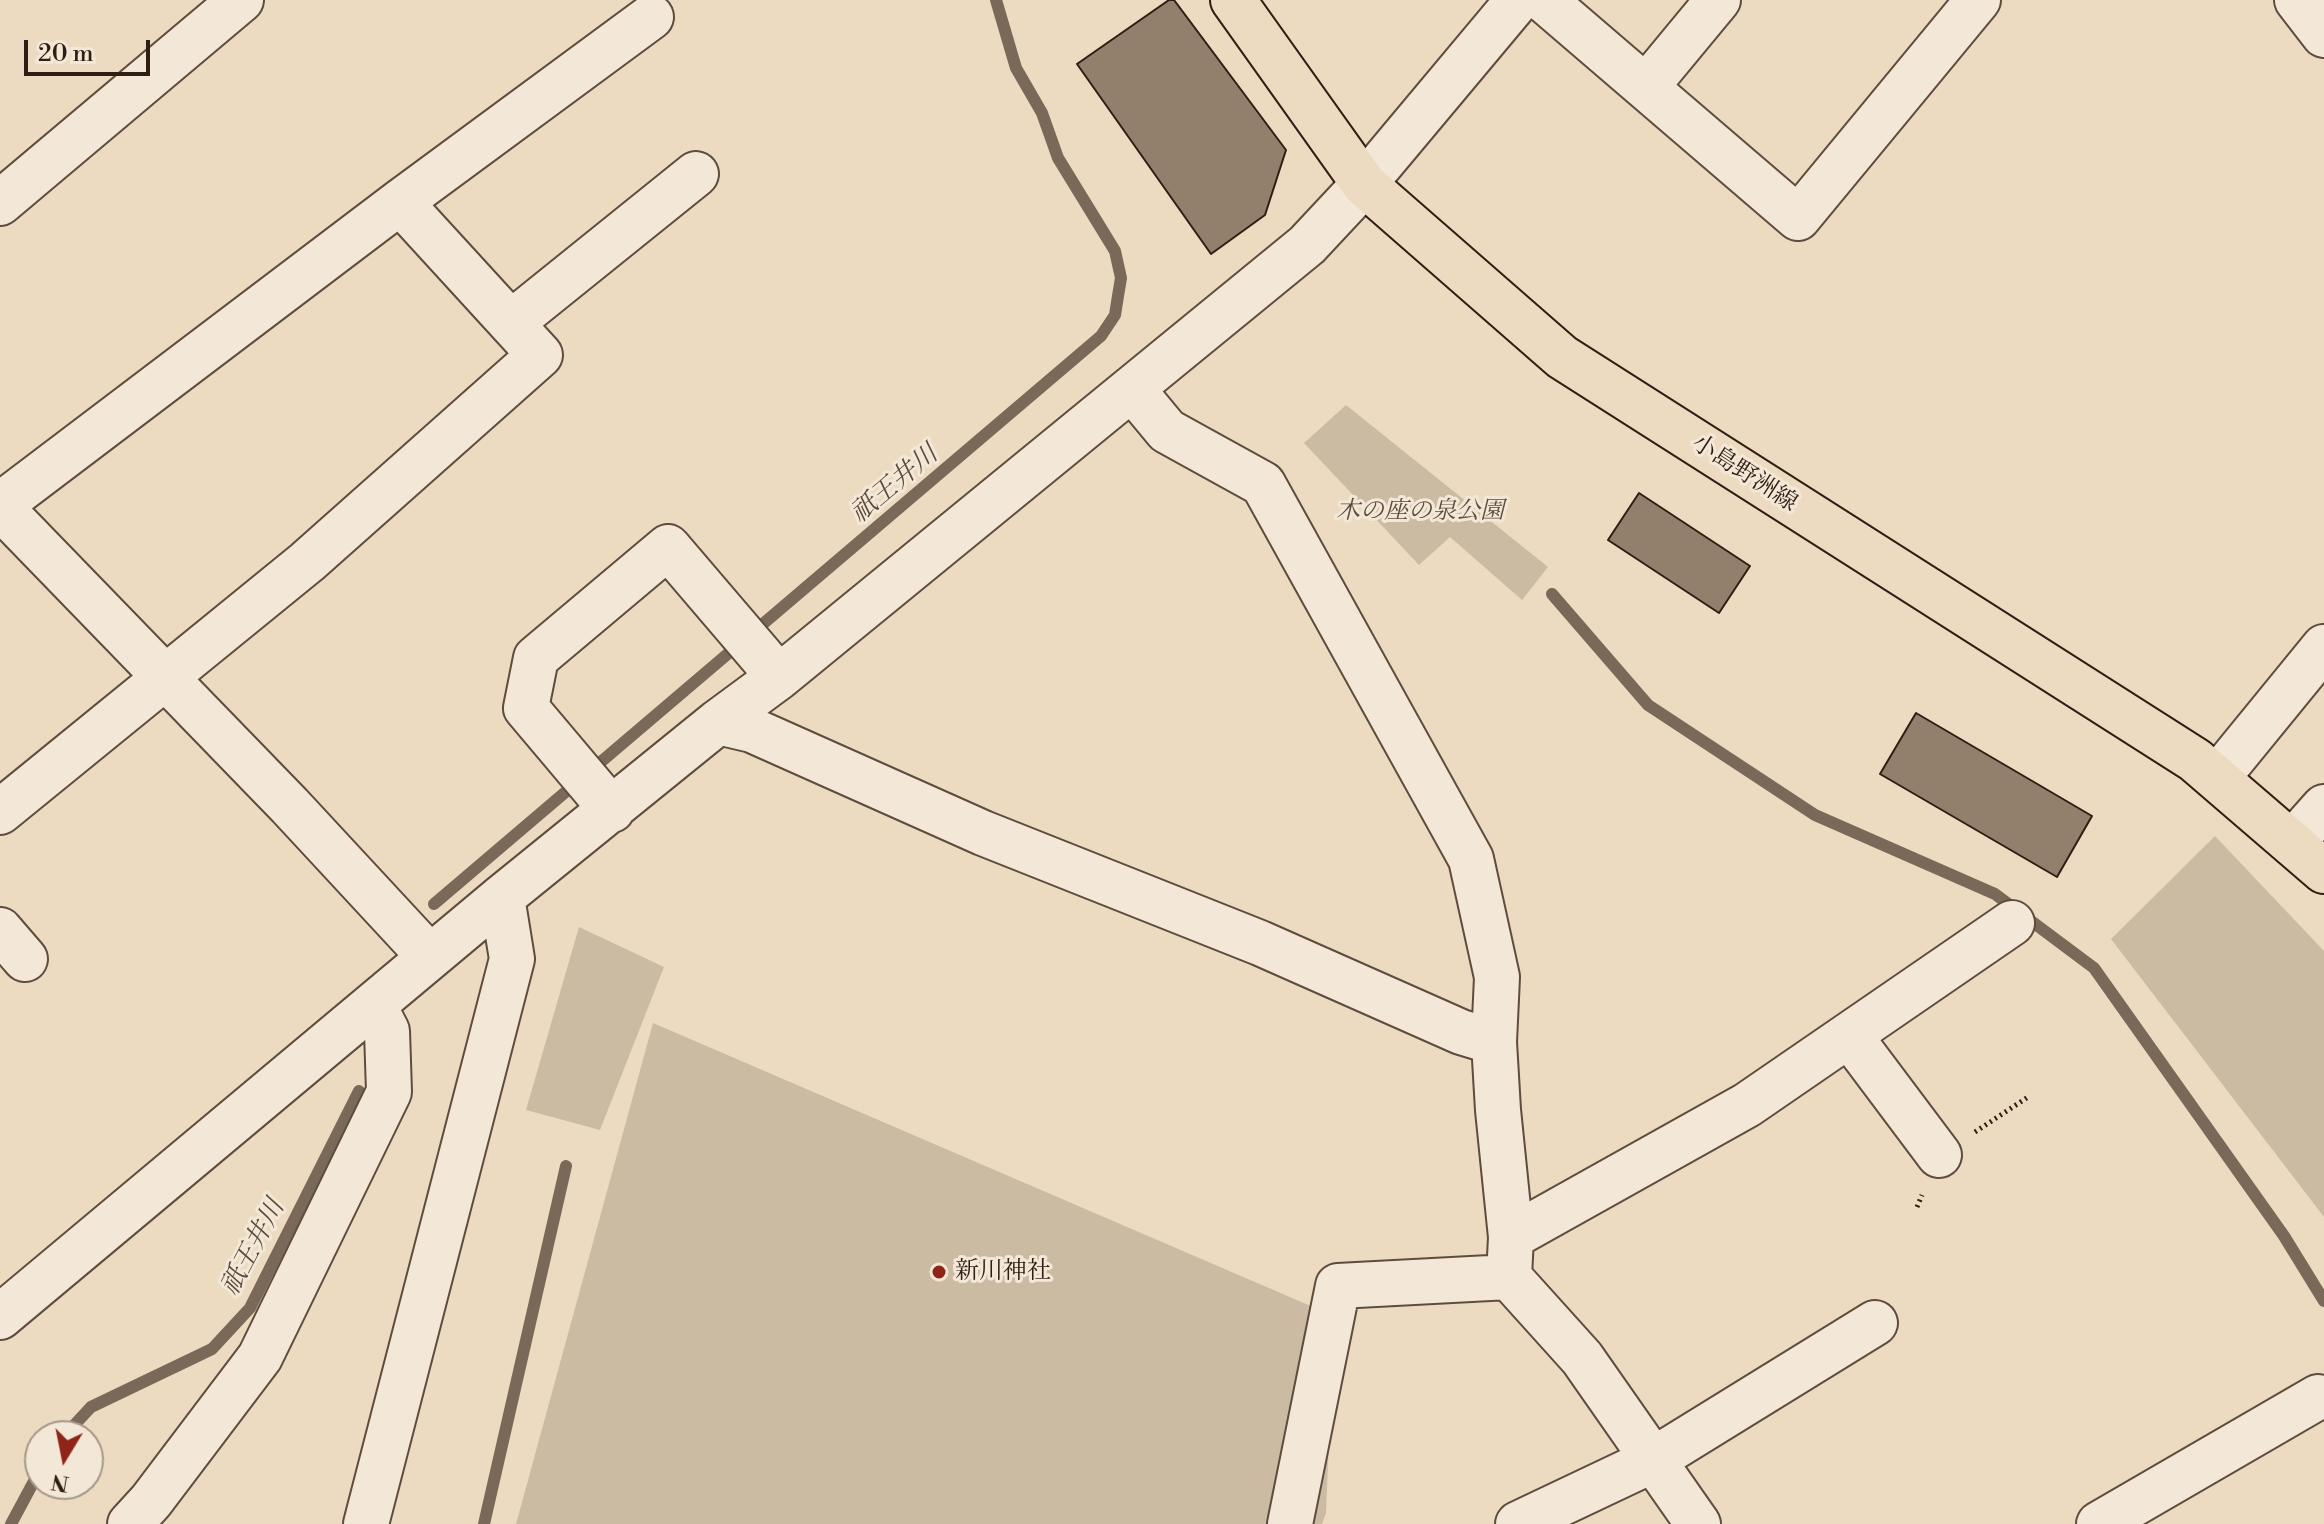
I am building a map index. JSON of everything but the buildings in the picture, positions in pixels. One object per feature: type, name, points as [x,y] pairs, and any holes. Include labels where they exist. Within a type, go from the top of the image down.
[{"type":"main road","name":"小島野洲線","points":[[1233,0],[1364,184],[1562,357],[2195,760],[2308,857]]},
{"type":"street","points":[[0,203],[241,0]]},
{"type":"street","points":[[0,1317],[502,897],[592,786],[718,722],[755,650],[1133,390],[1307,245],[1364,184],[1518,0]]},
{"type":"street","points":[[1544,0],[1798,218],[1978,0]]},
{"type":"street","points":[[1646,87],[1718,0]]},
{"type":"street","points":[[2297,0],[2324,35]]},
{"type":"street","points":[[430,957],[290,806],[0,506],[400,202],[651,17]]},
{"type":"street","points":[[511,323],[696,174]]},
{"type":"street","points":[[0,812],[307,562],[540,355],[400,202]]},
{"type":"street","points":[[1133,390],[1167,431],[1263,484],[1471,859],[1497,977],[1494,1042],[1510,1257],[1698,1524]]},
{"type":"street","points":[[592,786],[526,708],[536,658],[668,547],[755,650]]},
{"type":"street","points":[[2217,778],[2324,647]]},
{"type":"street","points":[[718,722],[752,730],[983,833],[1260,943],[1461,1032],[1494,1042]]},
{"type":"street","points":[[2308,857],[2324,807]]},
{"type":"street","points":[[366,1524],[512,959],[502,897]]},
{"type":"street","points":[[1290,1524],[1338,1286],[1510,1257],[1747,1105],[2012,923]]},
{"type":"street","points":[[130,1524],[151,1501],[260,1357],[389,1092],[387,1031],[374,1006]]},
{"type":"street","points":[[1849,1035],[1939,1155]]},
{"type":"street","points":[[1518,1524],[1653,1460],[1875,1323]]},
{"type":"street","points":[[2099,1524],[2318,1397]]},
{"type":"green space","name":"木の座の泉公園","points":[[1346,405],[1548,567],[1522,600],[1450,537],[1419,565],[1304,443]]},
{"type":"green space","points":[[2215,836],[2324,951],[2324,1217],[2111,939]]},
{"type":"green space","points":[[579,927],[664,967],[600,1130],[526,1110]]},
{"type":"green space","name":"新川神社","points":[[653,1023],[1334,1316],[1326,1513],[1322,1524],[516,1524]]},
{"type":"waterway","name":"祇王井川","points":[[434,904],[1101,336],[1115,315],[1121,278],[1115,251],[1058,158],[1042,113],[1016,68],[996,0]]},
{"type":"waterway","points":[[1552,594],[1648,705],[1815,815],[1995,894],[2094,968],[2284,1236],[2324,1301]]},
{"type":"waterway","name":"祇王井川","points":[[79,1420],[91,1407],[212,1349],[250,1308],[359,1091]]},
{"type":"waterway","points":[[484,1524],[566,1166]]},
{"type":"waterway","name":"祇王井川","points":[[11,1524],[24,1500]]},
{"type":"place","name":"新川神社","points":[[939,1272]]}]
